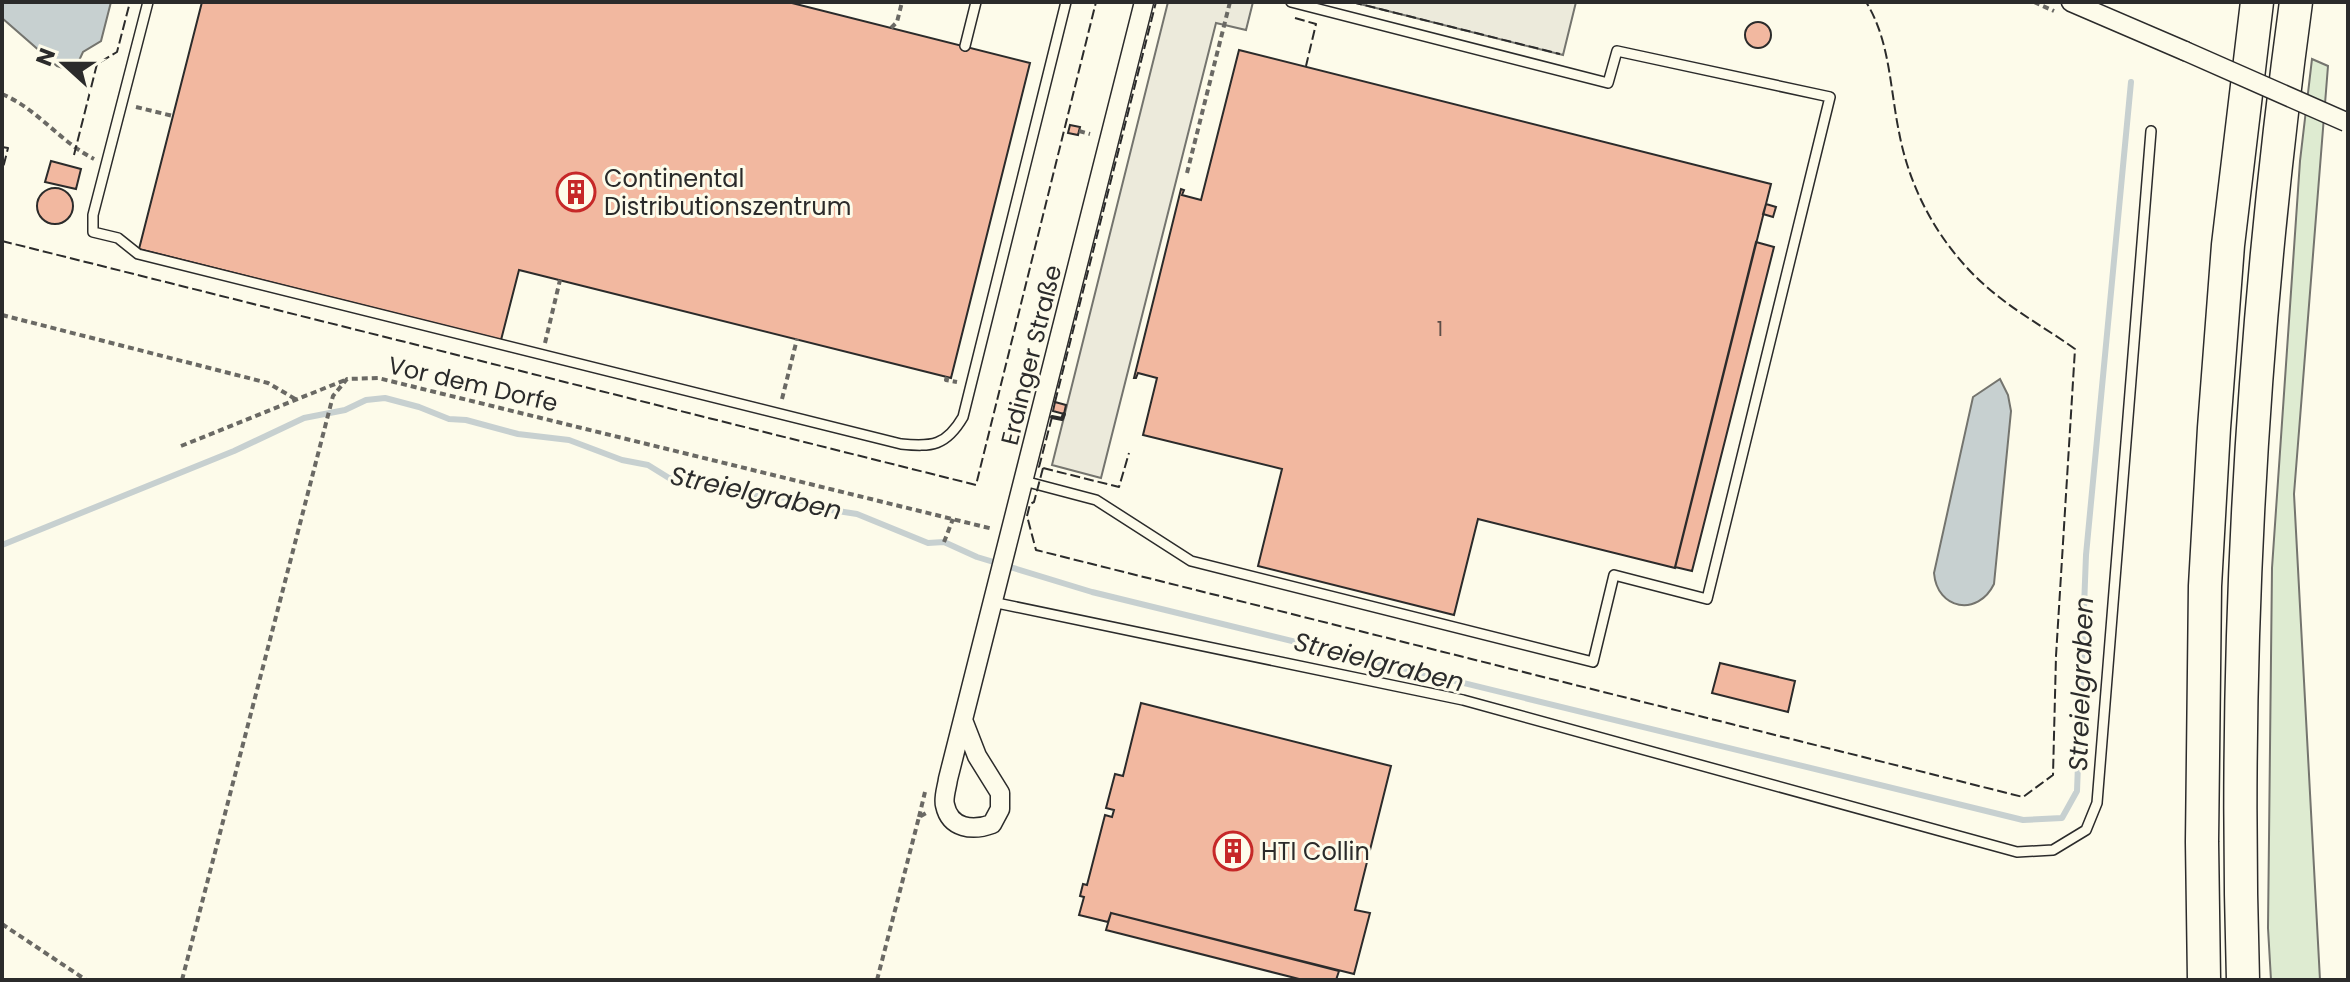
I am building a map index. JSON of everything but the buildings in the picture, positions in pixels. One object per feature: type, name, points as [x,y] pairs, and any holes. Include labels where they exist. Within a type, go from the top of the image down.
[{"type":"highway","points":[[2204,980],[2202,842],[2206,570],[2228,245],[2257,2]]},
{"type":"highway","points":[[2243,980],[2244,589],[2251,427],[2280,124],[2296,2]]},
{"type":"street","name":"Erdinger Straße","points":[[944,804],[1144,2]]},
{"type":"street","points":[[2071,2],[2347,123]]},
{"type":"street","points":[[944,804],[953,821],[966,828],[978,829],[992,824],[1000,809],[1000,793],[977,756],[963,720]]},
{"type":"lane","points":[[148,2],[93,215],[93,232],[118,238],[138,254],[901,444],[923,446],[939,443],[953,433],[963,417],[1066,2]]},
{"type":"lane","points":[[965,46],[976,2]]},
{"type":"lane","points":[[1024,481],[1096,500],[1191,561],[1593,662],[1614,575],[1707,599],[1830,97],[1617,51],[1608,83],[1298,3]]},
{"type":"lane","points":[[992,602],[1463,700],[2017,852],[2053,850],[2086,830],[2097,803],[2151,131]]},
{"type":"path","points":[[891,28],[897,22],[902,2]]},
{"type":"path","points":[[1187,173],[1230,2]]},
{"type":"path","points":[[2,94],[44,119],[75,149],[106,165]]},
{"type":"path","points":[[122,103],[173,116]]},
{"type":"path","points":[[1079,131],[1090,134]]},
{"type":"path","points":[[542,353],[560,280]]},
{"type":"path","points":[[2,315],[268,383],[297,400]]},
{"type":"path","points":[[778,413],[797,339]]},
{"type":"path","name":"Vor dem Dorfe","points":[[347,379],[378,378],[953,519],[1009,539]]},
{"type":"path","points":[[181,446],[347,379]]},
{"type":"path","points":[[182,980],[331,403],[347,379]]},
{"type":"path","points":[[944,542],[953,519]]},
{"type":"path","points":[[877,980],[919,817],[944,804]]},
{"type":"path","points":[[2,924],[86,980]]},
{"type":"green space","points":[[2312,59],[2328,66],[2294,494],[2320,980],[2271,980],[2268,928],[2272,568],[2300,161]]},
{"type":"shaded area","points":[[2,2],[111,2],[101,41],[83,52],[77,65],[66,69],[57,66],[2,18]]},
{"type":"shaded area","points":[[1168,2],[1253,2],[1246,30],[1216,23],[1101,478],[1052,465]]},
{"type":"shaded area","points":[[1352,2],[1576,2],[1563,55]]},
{"type":"shaded area","points":[[2000,379],[2011,411],[1994,584],[1987,595],[1978,601],[1959,605],[1942,595],[1934,573],[1973,397]]},
{"type":"waterway","name":"Streielgraben","points":[[2,545],[234,451],[304,418],[345,410],[366,400],[385,398],[449,419],[466,420],[518,434],[569,440],[622,460],[648,465],[669,478],[716,483],[757,496],[793,498],[825,509],[857,514],[928,543],[944,542],[977,557],[1092,592],[2023,820],[2062,818],[2077,791],[2086,555],[2131,82]]},
{"type":"fence","points":[[74,155],[97,64],[117,52],[130,2]]},
{"type":"fence","points":[[2,241],[976,485],[1096,2]]},
{"type":"fence","points":[[1055,402],[1156,2]]},
{"type":"fence","points":[[1352,2],[1560,54]]},
{"type":"fence","points":[[1043,468],[1027,516],[1036,550],[2023,797],[2053,775],[2056,656],[2075,349],[2008,304],[1980,281],[1934,224],[1912,180],[1899,132],[1885,48],[1866,2]]},
{"type":"fence","points":[[1295,18],[1316,24],[1306,66]]},
{"type":"fence","points":[[2,147],[8,148],[2,172]]},
{"type":"fence","points":[[1052,417],[1039,467],[1119,487],[1129,453]]},
{"type":"wall","points":[[1052,417],[1062,419],[1064,414]]},
{"type":"place","name":"Continental Distributionszentrum","points":[[576,192]]},
{"type":"place","name":"HTI Collin","points":[[1233,851]]}]
